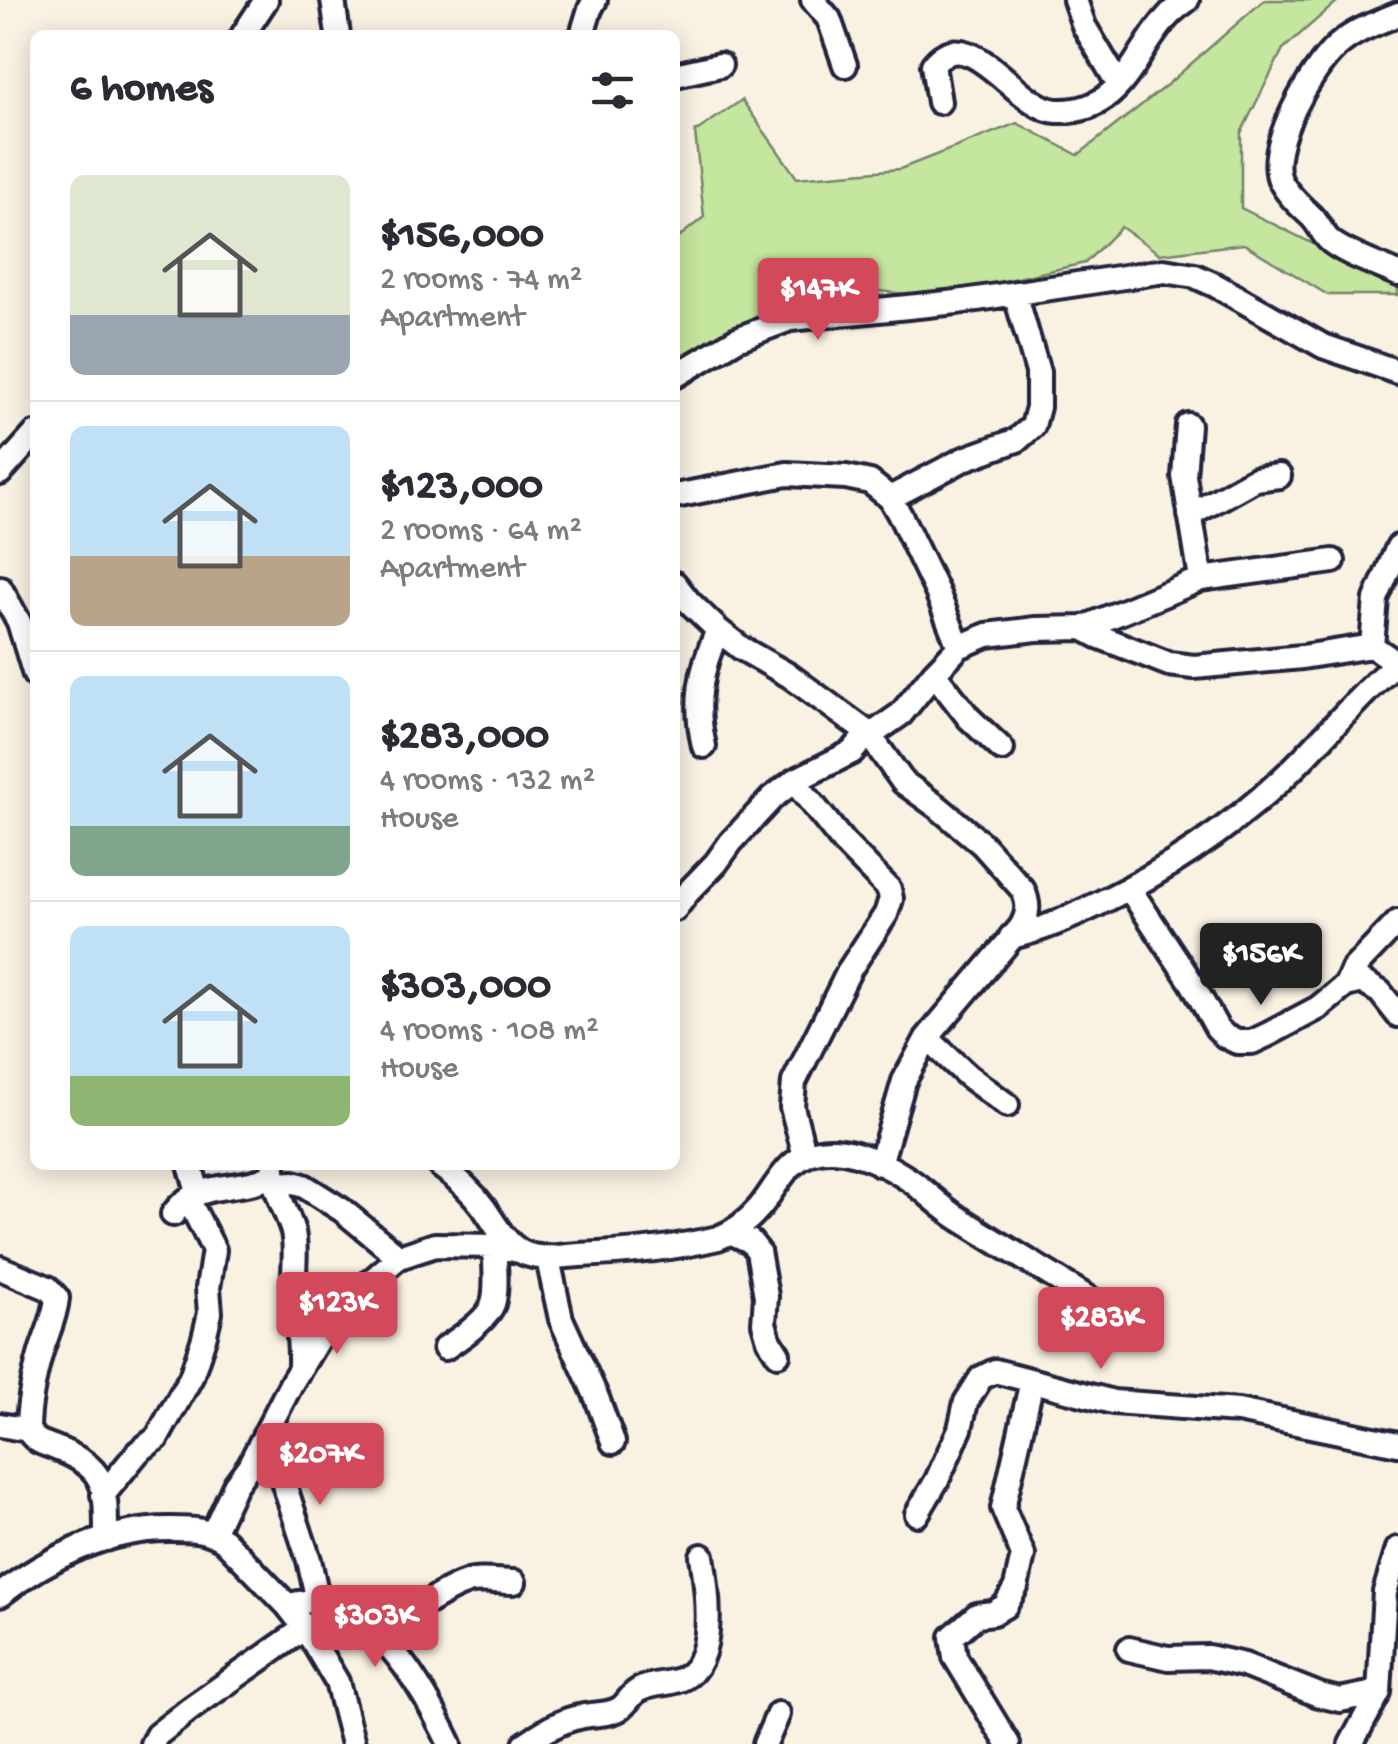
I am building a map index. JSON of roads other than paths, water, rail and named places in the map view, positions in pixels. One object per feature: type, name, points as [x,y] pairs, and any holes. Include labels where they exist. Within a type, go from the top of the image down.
[{"type":"street","points":[[247,30],[266,0]]},
{"type":"street","points":[[332,0],[337,30]]},
{"type":"street","points":[[584,30],[595,0]]},
{"type":"street","points":[[813,0],[829,19],[845,65]]},
{"type":"street","points":[[1076,0],[1084,26],[1119,85]]},
{"type":"street","points":[[938,102],[932,65],[942,54],[953,51],[966,52],[984,62],[1045,108],[1056,111],[1097,103],[1114,92],[1170,14],[1187,0]]},
{"type":"street","points":[[1398,14],[1353,34],[1334,48],[1296,106],[1276,166],[1280,180],[1294,200],[1321,226],[1330,241],[1398,274]]},
{"type":"street","points":[[680,75],[720,66]]},
{"type":"street","points":[[680,373],[738,339],[790,319],[874,312],[1164,271],[1215,284],[1323,346],[1398,372]]},
{"type":"street","points":[[890,498],[964,459],[1017,440],[1033,426],[1038,407],[1038,372],[1014,293]]},
{"type":"street","points":[[1188,425],[1184,476],[1200,578]]},
{"type":"street","points":[[0,473],[30,440]]},
{"type":"street","points":[[680,495],[786,474],[870,482],[890,498],[922,559],[958,647]]},
{"type":"street","points":[[1190,515],[1255,479],[1279,476]]},
{"type":"street","points":[[1372,646],[1376,600],[1398,546]]},
{"type":"street","points":[[680,902],[772,798],[852,752],[870,734],[902,714],[958,647],[987,634],[1083,628],[1200,578],[1333,561]]},
{"type":"street","points":[[0,588],[27,618]]},
{"type":"street","points":[[680,591],[741,648],[790,676],[870,734],[903,782],[982,844],[1023,890],[1028,908],[1026,918],[927,1038],[904,1081],[880,1164]]},
{"type":"street","points":[[1012,937],[1056,924],[1129,888],[1187,856],[1228,827],[1284,778],[1358,698],[1397,664],[1372,646],[1194,667],[1169,664],[1083,628]]},
{"type":"street","points":[[704,746],[698,700],[718,630]]},
{"type":"street","points":[[934,672],[970,718],[1002,749]]},
{"type":"street","points":[[794,782],[843,842],[889,889],[891,899],[886,914],[850,969],[794,1082],[792,1107],[805,1156]]},
{"type":"street","points":[[1129,888],[1217,1028],[1237,1042],[1252,1042],[1269,1034],[1318,1008],[1346,985],[1361,980],[1380,992],[1398,1015]]},
{"type":"street","points":[[1346,985],[1353,969],[1398,922]]},
{"type":"street","points":[[927,1038],[1007,1105]]},
{"type":"street","points":[[212,1533],[235,1485],[333,1314],[398,1257],[435,1245],[495,1246],[548,1259],[672,1248],[718,1238],[732,1232],[759,1209],[781,1178],[805,1156],[821,1150],[842,1150],[904,1176],[954,1216],[1109,1311]]},
{"type":"street","points":[[103,1495],[156,1438],[191,1377],[204,1338],[210,1313],[208,1288],[214,1250],[186,1202],[189,1170]]},
{"type":"street","points":[[445,1170],[470,1190],[519,1252]]},
{"type":"street","points":[[186,1202],[220,1186],[259,1182],[274,1175],[304,1186],[342,1210],[398,1257]]},
{"type":"street","points":[[274,1175],[294,1236],[293,1282],[300,1370]]},
{"type":"street","points":[[732,1232],[758,1250],[766,1296],[764,1323],[778,1354]]},
{"type":"street","points":[[445,1348],[491,1310],[495,1246]]},
{"type":"street","points":[[548,1259],[560,1320],[613,1442]]},
{"type":"street","points":[[0,1268],[48,1288],[57,1298],[53,1324],[32,1386],[28,1430],[36,1441],[78,1457],[93,1468],[106,1507],[106,1540]]},
{"type":"street","points":[[916,1514],[960,1430],[966,1402],[981,1378],[995,1371],[1113,1402],[1238,1412],[1398,1444]]},
{"type":"street","points":[[1008,1744],[955,1657],[952,1638],[976,1615],[993,1613],[1004,1606],[1016,1587],[1023,1555],[1004,1508],[1032,1381]]},
{"type":"street","points":[[0,1425],[28,1430]]},
{"type":"street","points":[[270,1425],[318,1601]]},
{"type":"street","points":[[0,1595],[37,1568],[71,1552],[133,1532],[194,1529],[212,1533],[224,1540],[305,1628],[336,1682],[353,1744]]},
{"type":"street","points":[[1351,1744],[1384,1695],[1386,1592],[1398,1549]]},
{"type":"street","points":[[525,1744],[559,1723],[616,1711],[638,1690],[682,1679],[695,1670],[700,1664],[708,1602],[702,1556]]},
{"type":"street","points":[[381,1634],[460,1585],[475,1580],[514,1582]]},
{"type":"street","points":[[287,1605],[318,1601],[343,1609],[381,1634],[418,1686],[450,1744]]},
{"type":"street","points":[[152,1744],[157,1735],[190,1709],[305,1628]]},
{"type":"street","points":[[1129,1648],[1168,1658],[1208,1657],[1244,1665],[1340,1700],[1384,1695]]},
{"type":"street","points":[[766,1744],[778,1714]]}]
